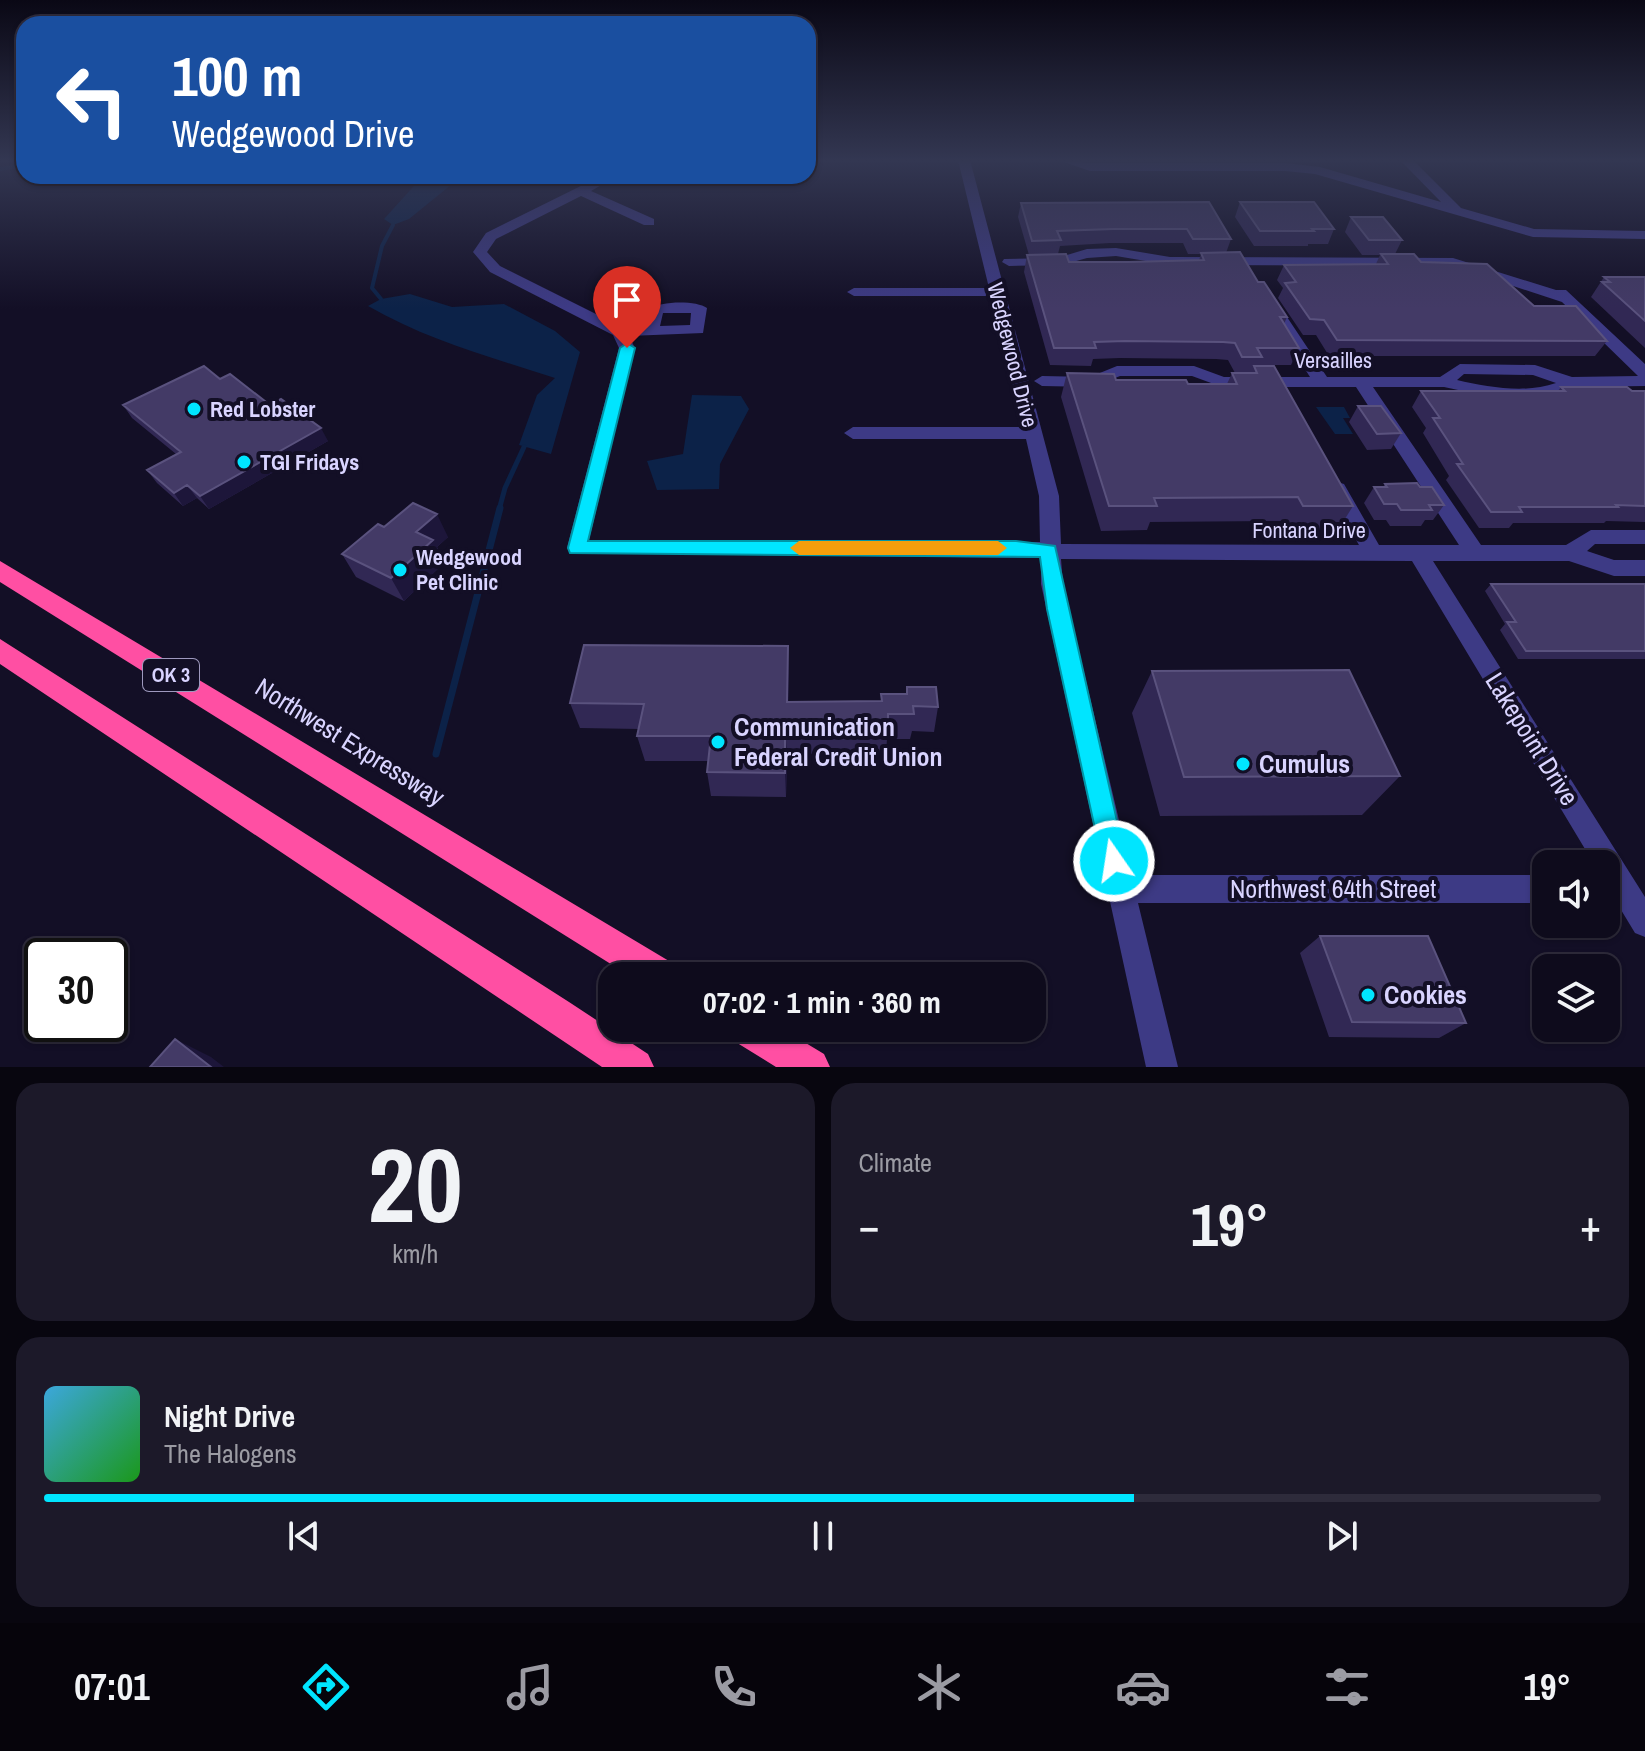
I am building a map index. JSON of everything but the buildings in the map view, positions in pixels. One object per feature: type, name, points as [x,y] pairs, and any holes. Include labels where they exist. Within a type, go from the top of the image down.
[{"type":"highway","name":"Northwest Expressway","points":[[0,570],[639,962]]},
{"type":"highway","points":[[0,650],[158,757],[283,835],[635,1067]]},
{"type":"highway","points":[[770,1042],[811,1067]]},
{"type":"street","points":[[543,210],[491,236],[480,252],[495,269],[619,332],[651,330]]},
{"type":"street","points":[[622,210],[649,222]]},
{"type":"street","name":"Wedgewood Drive","points":[[976,210],[1049,496],[1049,551],[1055,596],[1162,1067]]},
{"type":"street","points":[[1450,210],[1533,233],[1645,235]]},
{"type":"street","points":[[1009,262],[1062,261],[1087,268],[1158,268],[1170,261],[1453,262],[1568,299]]},
{"type":"street","points":[[1244,261],[1322,382]]},
{"type":"street","points":[[1552,283],[1645,373]]},
{"type":"street","points":[[854,292],[997,292]]},
{"type":"street","points":[[619,332],[627,348],[577,548],[1016,548],[1049,551]]},
{"type":"street","name":"Versailles","points":[[1093,382],[1117,371],[1194,371],[1222,382],[1444,382],[1476,391],[1556,391],[1571,382],[1645,381]]},
{"type":"street","name":"Versailles","points":[[1042,381],[1093,382],[1115,389]]},
{"type":"street","name":"Versailles","points":[[1203,392],[1222,382]]},
{"type":"street","points":[[1275,382],[1289,405]]},
{"type":"street","points":[[1361,382],[1475,553]]},
{"type":"street","points":[[853,433],[1033,433]]},
{"type":"street","points":[[1328,473],[1374,554]]},
{"type":"street","name":"Fontana Drive","points":[[1570,553],[1591,537],[1645,537]]},
{"type":"street","name":"Fontana Drive","points":[[1049,551],[1570,553],[1614,568],[1645,568]]},
{"type":"street","name":"Lakepoint Drive","points":[[1418,554],[1593,850]]},
{"type":"street","name":"Northwest 64th Street","points":[[1121,889],[1532,889]]},
{"type":"street","name":"Lakepoint Drive","points":[[1620,894],[1645,923]]},
{"type":"water","points":[[392,210],[420,210],[409,219],[393,225],[384,219]]},
{"type":"water","points":[[410,294],[452,307],[504,304],[555,331],[580,352],[551,454],[519,445],[537,395],[555,378],[436,338],[368,306],[381,299]]},
{"type":"water","points":[[692,395],[741,396],[749,409],[720,464],[719,489],[657,490],[647,461],[683,454]]},
{"type":"water","points":[[1316,407],[1344,407],[1350,418],[1343,418],[1353,434],[1335,434]]},
{"type":"waterway","points":[[381,299],[372,288],[382,246],[393,225]]},
{"type":"waterway","points":[[499,510],[505,488],[524,447]]},
{"type":"waterway","points":[[436,754],[500,508]]},
{"type":"slow traffic","points":[[799,548],[998,548]]},
{"type":"place","name":"Red Lobster","points":[[194,409]]},
{"type":"place","name":"TGI Fridays","points":[[244,462]]},
{"type":"place","name":"Wedgewood Pet Clinic","points":[[400,570]]},
{"type":"place","name":"Communication Federal Credit Union","points":[[718,742]]},
{"type":"place","name":"Cumulus","points":[[1243,764]]},
{"type":"place","name":"Cookies","points":[[1368,995]]},
{"type":"route","points":[[627,348],[577,548],[1016,548],[1049,551],[1057,609],[1114,861]]}]
